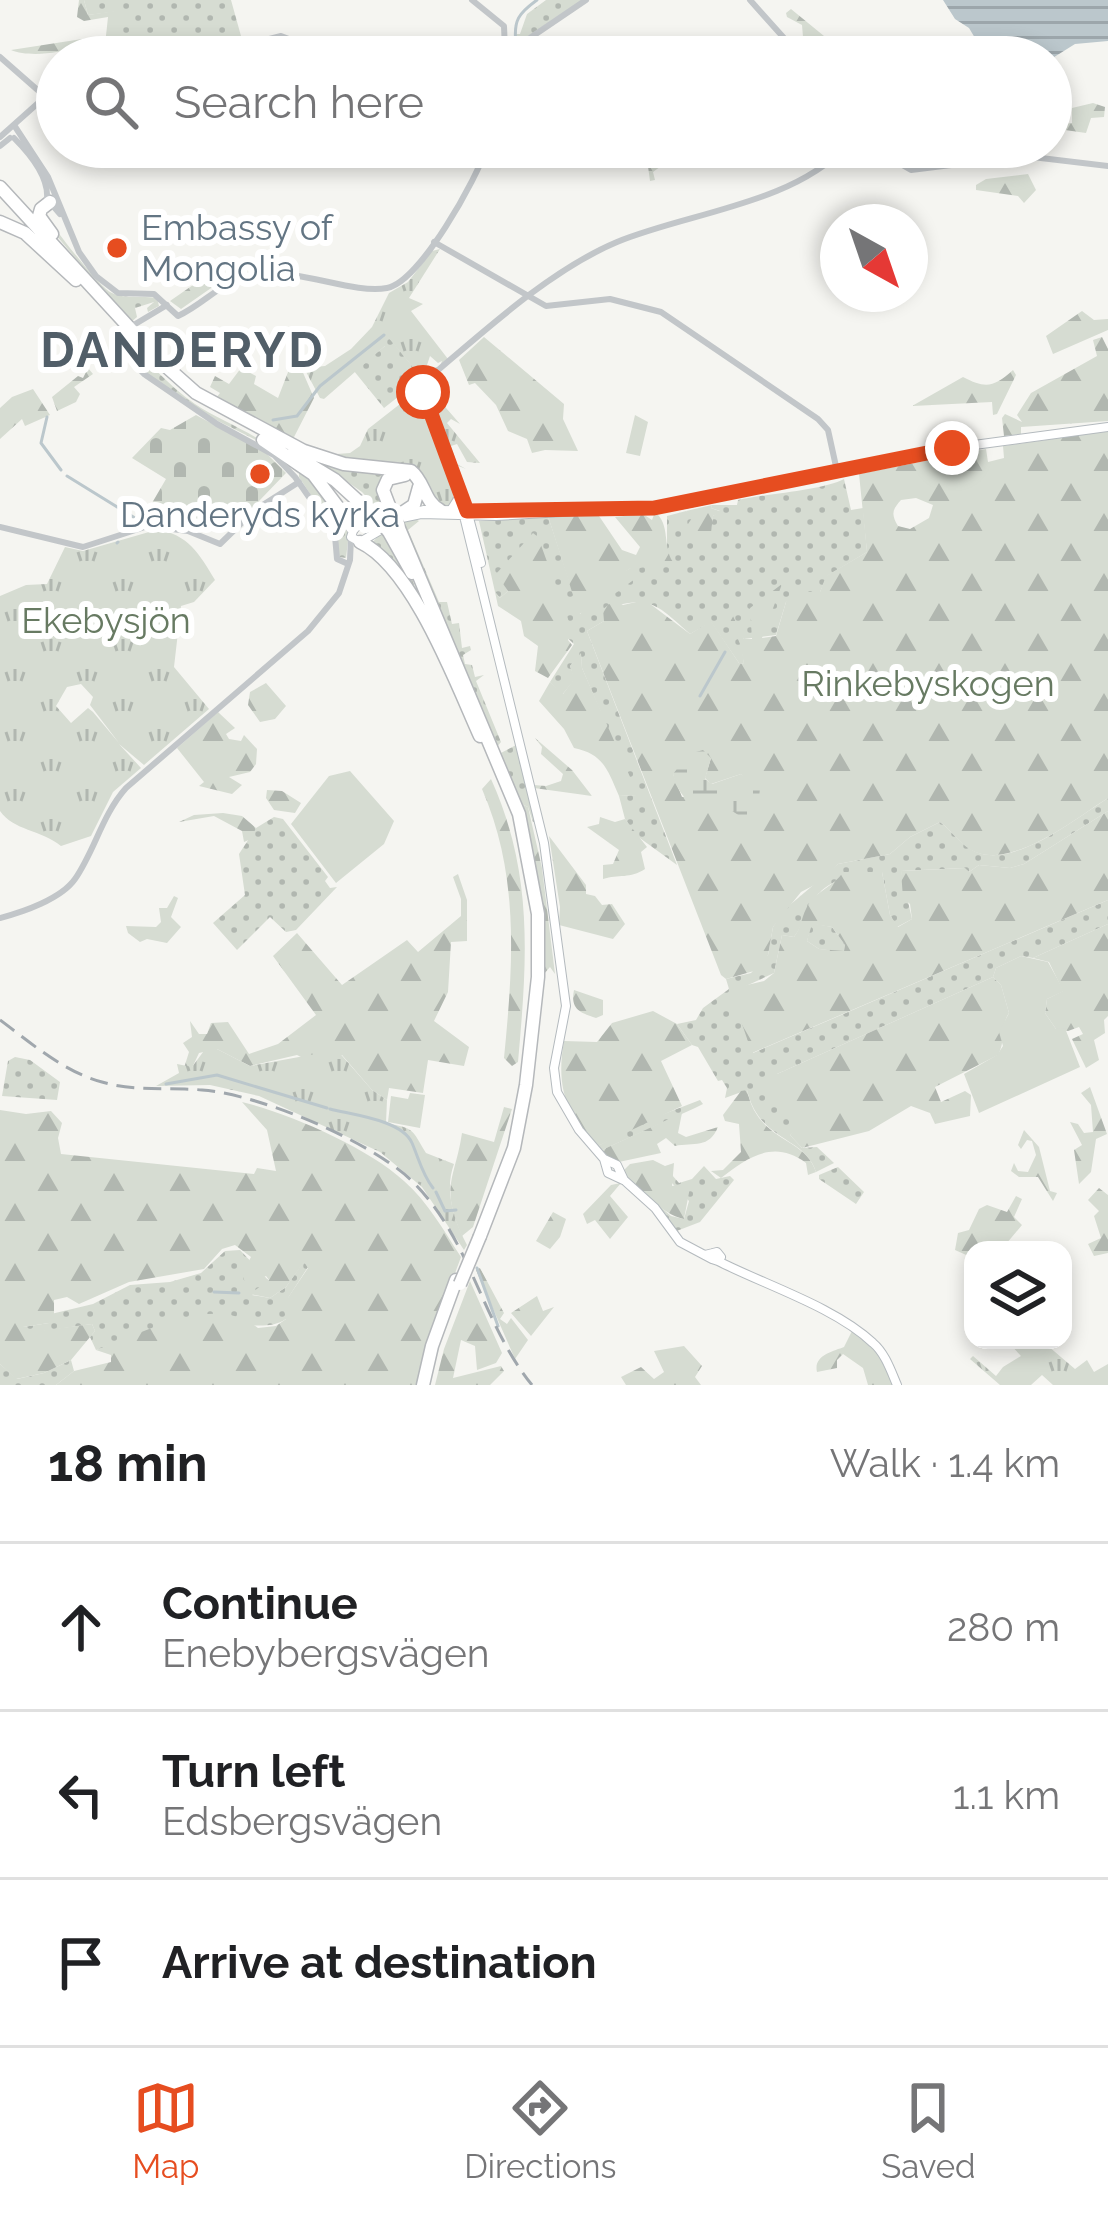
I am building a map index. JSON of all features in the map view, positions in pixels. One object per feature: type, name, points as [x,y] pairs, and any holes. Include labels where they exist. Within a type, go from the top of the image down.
[{"type":"highway","points":[[0,188],[26,200],[52,198]]},
{"type":"highway","points":[[0,188],[76,280]]},
{"type":"highway","points":[[0,188],[160,362],[196,393],[332,471],[391,523],[420,573],[520,814],[538,914],[538,977],[526,1085],[514,1148],[458,1282],[427,1385]]},
{"type":"highway","points":[[52,198],[41,208],[42,220],[104,301]]},
{"type":"highway","points":[[0,222],[26,233],[168,378],[302,464],[330,493],[420,611],[490,759]]},
{"type":"highway","points":[[230,421],[335,480],[391,523]]},
{"type":"highway","points":[[264,431],[344,464],[405,469],[418,476],[433,512]]},
{"type":"highway","points":[[422,490],[408,475],[400,474],[388,479],[383,495],[513,816],[532,915],[532,976],[520,1084],[507,1147],[477,1236]]},
{"type":"highway","points":[[391,523],[415,505],[422,490]]},
{"type":"main road","points":[[433,512],[458,520],[679,505],[952,448],[1108,427]]},
{"type":"main road","points":[[359,536],[457,506],[460,496]]},
{"type":"main road","points":[[359,536],[407,516],[433,512],[481,516],[566,511]]},
{"type":"main road","points":[[465,516],[473,537]]},
{"type":"main road","points":[[465,516],[544,843],[566,1001],[555,1082],[567,1114],[613,1170],[655,1208],[680,1242],[871,1340],[897,1385]]},
{"type":"main road","points":[[475,552],[474,522],[481,516]]},
{"type":"street","points":[[472,0],[504,26],[504,36]]},
{"type":"street","points":[[531,36],[586,0]]},
{"type":"street","points":[[750,0],[782,36]]},
{"type":"street","points":[[0,58],[36,92]]},
{"type":"street","points":[[36,110],[10,134],[36,167]]},
{"type":"street","points":[[1072,162],[1108,166]]},
{"type":"street","points":[[37,168],[79,252],[109,290],[154,294],[178,316],[221,285],[257,274],[389,287],[412,274],[478,168]]},
{"type":"street","points":[[465,516],[422,386],[530,296],[617,242],[694,221],[821,168]]},
{"type":"street","points":[[434,242],[551,307],[610,299],[661,312],[818,419],[828,430],[837,471]]},
{"type":"street","points":[[132,326],[167,305]]},
{"type":"street","points":[[122,335],[114,344],[133,364],[217,424],[264,447],[299,482],[335,536],[337,559],[349,562]]},
{"type":"street","points":[[455,475],[465,516]]},
{"type":"street","points":[[0,527],[83,547],[148,526],[188,531],[220,544],[256,510],[299,482]]},
{"type":"street","points":[[0,918],[71,884],[119,796],[299,640],[336,597],[359,536]]},
{"type":"green space","points":[[79,0],[84,0],[88,15],[128,9],[129,21],[106,36],[108,17],[84,21],[77,17]]},
{"type":"green space","points":[[84,0],[231,0],[241,36],[106,36],[128,10],[88,15]]},
{"type":"green space","points":[[546,0],[582,0],[528,36],[516,36],[527,14]]},
{"type":"green space","points":[[791,9],[824,36],[803,36],[802,25],[786,13]]},
{"type":"green space","points":[[36,46],[36,54],[11,50]]},
{"type":"green space","points":[[1093,103],[1105,107],[1104,117],[1091,118],[1086,133],[1072,131],[1072,108]]},
{"type":"green space","points":[[1028,174],[1036,190],[1024,203],[1018,196],[976,190],[986,179]]},
{"type":"green space","points":[[44,211],[110,292],[157,298],[159,306],[148,312],[154,302],[135,308],[137,317],[130,323],[40,216]]},
{"type":"green space","points":[[440,249],[409,298],[423,304],[411,311],[448,359],[440,366],[442,361],[430,356],[426,368],[438,367],[422,378],[387,336],[382,340],[386,345],[320,398],[304,368],[325,366],[351,349],[372,327],[389,293],[408,282],[432,251]]},
{"type":"green space","points":[[203,278],[214,286],[181,309],[170,301]]},
{"type":"green space","points":[[1082,311],[1094,320],[1108,319],[1108,330],[1053,354],[1046,336]]},
{"type":"green space","points":[[387,335],[422,378],[384,408],[354,371],[385,346],[381,340]]},
{"type":"green space","points":[[484,337],[564,404],[563,419],[578,451],[532,453],[527,439],[508,431],[496,405],[475,383],[469,385],[459,360]]},
{"type":"green space","points":[[1102,337],[1108,349],[1108,421],[1021,427],[1021,434],[1004,436],[1005,414],[1022,422],[1017,415],[1031,393],[1097,356],[1093,340]]},
{"type":"green space","points":[[125,338],[185,397],[264,442],[298,473],[264,444],[208,416],[149,375],[121,348]]},
{"type":"green space","points":[[290,367],[301,368],[314,398],[292,441],[216,398],[220,393],[210,387],[215,376],[229,384],[241,368],[256,376],[254,384],[278,398]]},
{"type":"green space","points":[[88,368],[93,374],[74,387],[80,394],[76,402],[57,411],[52,397],[78,376],[83,378]]},
{"type":"green space","points":[[1013,370],[1016,375],[997,414],[993,415],[992,402],[912,406],[963,377],[990,384]]},
{"type":"green space","points":[[434,377],[450,395],[440,401],[460,424],[451,419],[447,423],[480,463],[467,462],[457,444],[451,446],[457,464],[466,469],[456,465],[428,394]]},
{"type":"green space","points":[[33,389],[50,415],[25,426],[22,419],[0,439],[0,408]]},
{"type":"green space","points":[[414,393],[421,396],[449,469],[450,508],[436,506],[419,469],[324,455],[350,453],[360,446],[368,429]]},
{"type":"green space","points":[[196,415],[266,453],[286,473],[237,524],[220,508],[196,530],[171,521],[152,503],[166,479],[132,458],[161,428],[170,430]]},
{"type":"green space","points":[[635,415],[648,422],[640,456],[626,453]]},
{"type":"green space","name":"Rinkebyskogen","points":[[1108,431],[1108,798],[1041,841],[1002,854],[968,848],[940,822],[890,854],[838,864],[822,881],[801,892],[773,927],[761,969],[726,979],[587,631],[604,621],[603,609],[615,600],[623,605],[645,600],[690,634],[711,621],[744,664],[726,610],[744,639],[752,639],[750,608],[782,584],[762,638],[776,636],[786,602],[796,592],[820,592],[826,576],[867,552],[859,474],[986,449],[988,462],[1004,458],[1003,446]],"holes":[[[916,498],[933,505],[929,518],[910,529],[898,526],[896,507],[901,500]],[[711,758],[705,778],[711,784],[741,774],[752,786],[682,797],[673,774]]]},
{"type":"green space","points":[[312,457],[397,471],[385,480],[390,517],[387,519],[362,492]]},
{"type":"green space","points":[[299,471],[306,471],[350,524],[346,558],[339,557],[336,533]]},
{"type":"green space","points":[[844,479],[851,510],[863,508],[867,552],[827,576],[820,592],[786,602],[776,635],[744,639],[740,634],[744,664],[711,622],[690,634],[660,609],[642,603],[604,609],[604,621],[587,631],[677,865],[637,836],[625,819],[619,796],[636,795],[582,668],[581,655],[570,666],[575,679],[562,695],[550,682],[574,644],[497,574],[508,591],[500,598],[495,592],[479,521],[548,516],[580,614],[631,568],[623,573],[621,560],[667,554],[667,516],[686,511],[711,529],[713,516],[720,511],[712,505],[737,505],[738,500]]},
{"type":"green space","points":[[712,505],[722,512],[713,516],[710,541],[698,542],[686,527],[692,518],[686,511]]},
{"type":"green space","points":[[655,512],[663,523],[673,562],[639,568],[621,561],[623,572],[631,568],[639,576],[579,614],[548,516],[599,516],[622,550],[636,555],[640,547],[615,517],[643,514],[652,520]]},
{"type":"green space","points":[[412,517],[419,521],[408,530],[439,602],[447,602],[452,624],[459,623],[462,648],[470,646],[463,655],[465,664],[472,665],[475,677],[484,675],[476,681],[501,742],[496,748],[400,524]]},
{"type":"green space","name":"Ekebysjön","points":[[156,530],[177,536],[198,554],[215,580],[194,602],[181,606],[174,667],[209,709],[144,765],[119,744],[141,768],[113,792],[91,836],[61,846],[12,823],[0,811],[0,596],[26,585],[47,584],[65,547],[83,551]],"holes":[[[81,684],[93,697],[90,705],[119,743],[88,708],[71,723],[56,706],[67,687]]]},
{"type":"green space","points":[[384,533],[404,561],[432,626],[390,564],[370,545]]},
{"type":"green space","points":[[533,533],[572,630],[568,640],[572,645],[548,678],[535,671],[538,646],[524,636],[521,621],[498,606],[495,592],[500,598],[508,591],[496,574]]},
{"type":"green space","points":[[581,653],[582,668],[638,795],[619,796],[604,765],[574,748],[539,701],[550,682],[563,694],[574,679],[570,666]]},
{"type":"green space","points":[[266,683],[286,706],[275,719],[260,722],[248,705],[250,692]]},
{"type":"green space","points":[[218,712],[235,728],[226,734],[229,739],[241,741],[244,735],[257,749],[250,772],[229,777],[242,785],[232,794],[199,786],[204,782],[177,748]]},
{"type":"green space","points":[[535,738],[572,770],[592,796],[534,788],[561,781],[563,774],[541,754]]},
{"type":"green space","points":[[518,744],[537,821],[533,822],[528,807],[519,803],[499,754]]},
{"type":"green space","points":[[703,750],[711,758],[705,779],[712,784],[741,774],[760,788],[758,808],[743,818],[729,809],[701,809],[686,799],[673,774],[689,754]]},
{"type":"green space","points":[[350,771],[394,821],[384,844],[336,883],[291,824],[329,776]]},
{"type":"green space","points":[[491,779],[515,849],[524,918],[518,1062],[512,1066],[504,1058],[511,955],[508,888],[482,789]]},
{"type":"green space","points":[[267,790],[282,791],[301,803],[295,813],[274,810]]},
{"type":"green space","points":[[1108,798],[1108,811],[1024,864],[1010,868],[979,865],[969,872],[964,868],[901,871],[912,919],[897,927],[882,872],[848,877],[824,888],[794,937],[782,935],[774,973],[746,986],[753,1053],[1108,900],[1108,924],[1033,958],[1021,956],[996,968],[993,977],[777,1074],[796,1130],[790,1135],[802,1148],[817,1147],[834,1163],[816,1172],[802,1151],[761,1120],[747,1090],[725,1098],[727,1088],[722,1080],[718,1081],[698,1047],[677,1024],[696,1020],[703,1008],[729,989],[726,979],[751,973],[768,955],[773,927],[784,910],[838,864],[890,854],[940,822],[969,848],[1002,854],[1041,841]]},
{"type":"green space","points":[[519,803],[528,807],[542,868],[555,974],[550,967],[544,974],[544,925]]},
{"type":"green space","points":[[1108,811],[1108,900],[752,1053],[730,989],[764,981],[774,973],[782,935],[794,937],[809,903],[843,872],[882,872],[890,915],[898,927],[912,919],[910,904],[903,898],[901,871],[965,868],[969,872],[979,865],[1010,868]],"holes":[[[812,924],[832,927],[844,951],[819,949],[807,941]]]},
{"type":"green space","points":[[194,815],[242,816],[256,828],[251,839],[244,842],[242,831],[214,816],[179,822]]},
{"type":"green space","points":[[274,817],[283,819],[328,877],[325,881],[330,888],[337,887],[296,930],[286,932],[270,917],[237,950],[213,923],[245,895],[239,854],[256,828]]},
{"type":"green space","points":[[600,817],[615,822],[625,819],[647,847],[641,852],[645,869],[603,879],[603,865],[613,864],[619,850],[587,827],[599,824]]},
{"type":"green space","points":[[549,836],[586,885],[586,894],[602,905],[612,904],[625,924],[613,939],[559,925]]},
{"type":"green space","points":[[458,874],[467,900],[467,941],[451,942],[448,992],[434,1021],[469,1047],[464,1066],[428,1060],[423,1093],[389,1088],[387,1100],[342,1055],[305,1059],[297,1055],[250,1066],[217,1049],[199,1053],[192,1068],[184,1068],[189,1052],[183,1043],[192,1037],[190,1021],[199,1034],[207,1034],[211,1023],[228,1022],[249,1054],[278,1044],[316,1015],[273,956],[297,933],[342,985],[407,940],[418,952],[461,916],[453,877]]},
{"type":"green space","points":[[174,896],[178,898],[171,917],[181,927],[167,943],[140,942],[128,933],[126,926],[156,927],[161,922],[159,908],[167,908]]},
{"type":"green space","points":[[811,923],[832,927],[845,945],[844,952],[819,949],[807,941]]},
{"type":"green space","points":[[1108,924],[1108,1016],[1105,1033],[1094,1040],[1099,1060],[1086,1068],[1072,1039],[1083,1034],[1079,1027],[1056,1029],[1045,1013],[1047,999],[1063,991],[1049,962],[1033,958]]},
{"type":"green space","points":[[1021,956],[1048,962],[1064,991],[1047,999],[1045,1013],[1056,1029],[1065,1028],[1080,1067],[979,1113],[964,1074],[997,1055],[1003,1046],[999,1032],[1009,1013],[1001,985],[993,977],[996,968]]},
{"type":"green space","points":[[993,977],[1001,985],[1009,1013],[998,1055],[935,1087],[941,1102],[965,1091],[971,1095],[970,1116],[935,1124],[930,1113],[911,1106],[869,1131],[802,1148],[790,1135],[795,1129],[769,1094],[769,1083],[777,1074]]},
{"type":"green space","points":[[574,990],[603,1000],[603,1015],[596,1018],[577,1009]]},
{"type":"green space","points":[[653,1011],[677,1024],[692,1045],[661,1061],[682,1106],[598,1146],[566,1098],[561,1072],[564,1041],[597,1042],[612,1023]]},
{"type":"green space","points":[[206,1048],[250,1066],[337,1050],[387,1100],[386,1123],[408,1129],[426,1153],[454,1164],[450,1195],[467,1245],[464,1250],[422,1187],[380,1152],[259,1096],[210,1085],[156,1086],[179,1073],[177,1064],[192,1067]]},
{"type":"green space","points":[[15,1057],[30,1060],[60,1082],[57,1100],[2,1096],[8,1061]]},
{"type":"green space","points":[[1090,1087],[1107,1134],[1096,1139],[1091,1172],[1079,1184],[1074,1150],[1082,1145],[1070,1122],[1084,1133],[1093,1132],[1091,1105],[1081,1093]]},
{"type":"green space","points":[[747,1090],[761,1120],[802,1151],[816,1172],[808,1175],[806,1163],[783,1152],[751,1158],[721,1178],[711,1171],[723,1170],[741,1152],[739,1124],[725,1121],[723,1115],[741,1091]]},
{"type":"green space","points":[[410,1093],[425,1095],[420,1128],[388,1122],[391,1096],[408,1099]]},
{"type":"green space","points":[[700,1100],[703,1104],[602,1150],[598,1146],[638,1124]]},
{"type":"green space","points":[[242,1102],[327,1133],[388,1168],[421,1198],[461,1257],[419,1385],[56,1385],[74,1371],[111,1362],[111,1355],[96,1350],[178,1320],[221,1314],[258,1328],[276,1326],[286,1319],[283,1305],[308,1268],[304,1262],[286,1287],[270,1298],[250,1294],[269,1280],[266,1276],[246,1285],[242,1274],[251,1257],[235,1245],[222,1249],[204,1269],[129,1282],[79,1304],[67,1297],[54,1300],[54,1318],[23,1327],[23,1333],[92,1324],[95,1331],[71,1360],[16,1379],[0,1364],[0,1110],[51,1111],[62,1123],[61,1154],[254,1174],[257,1168],[276,1171],[267,1130]]},
{"type":"green space","points":[[504,1107],[512,1109],[473,1227],[462,1236],[450,1194],[462,1133],[494,1142]]},
{"type":"green space","points":[[682,1113],[678,1133],[686,1137],[718,1127],[705,1142],[675,1146],[666,1138],[657,1144],[661,1153],[614,1163],[602,1150]]},
{"type":"green space","points":[[1024,1130],[1039,1147],[1050,1191],[1057,1193],[1053,1201],[1038,1177],[1019,1177],[1011,1171],[1014,1163],[1018,1171],[1028,1172],[1036,1155],[1032,1141],[1027,1140],[1021,1149],[1018,1145]]},
{"type":"green space","points":[[653,1160],[665,1166],[674,1163],[672,1186],[691,1182],[684,1219],[659,1206],[621,1173],[630,1164]]},
{"type":"green space","points":[[704,1166],[716,1179],[730,1176],[734,1180],[700,1222],[674,1232],[652,1200],[671,1216],[684,1219],[689,1201],[670,1181],[672,1175],[679,1183],[692,1179]]},
{"type":"green space","points":[[838,1167],[864,1192],[856,1204],[819,1179]]},
{"type":"green space","points":[[621,1183],[610,1196],[628,1217],[610,1239],[595,1220],[587,1224],[583,1214],[611,1185]]},
{"type":"green space","points":[[1099,1188],[1108,1195],[1108,1253],[1094,1256],[1088,1244],[1101,1238],[1094,1216],[1099,1211],[1088,1200]]},
{"type":"green space","points":[[1016,1196],[1022,1199],[1014,1217],[1022,1225],[1009,1241],[964,1241],[964,1254],[955,1250],[958,1233],[969,1230],[979,1209],[987,1205],[1007,1212]]},
{"type":"green space","points":[[553,1212],[566,1219],[550,1249],[536,1241]]},
{"type":"green space","points":[[240,1250],[269,1281],[252,1295],[270,1298],[286,1287],[304,1261],[308,1267],[288,1298],[286,1319],[269,1325],[149,1337],[96,1350],[90,1337],[95,1331],[92,1324],[23,1334],[23,1327],[49,1323],[51,1314],[93,1304],[130,1285],[170,1282],[201,1273],[225,1251]]},
{"type":"green space","points":[[480,1268],[504,1313],[500,1319],[507,1324],[511,1318],[528,1340],[515,1359],[476,1270]]},
{"type":"green space","points":[[470,1281],[502,1353],[496,1363],[477,1370],[475,1346],[461,1340],[453,1378],[501,1366],[504,1371],[490,1385],[435,1385],[444,1349]]},
{"type":"green space","points":[[537,1296],[543,1311],[554,1307],[531,1336],[511,1313]]},
{"type":"green space","points":[[852,1331],[878,1353],[893,1385],[868,1385],[863,1368],[843,1354],[837,1368],[817,1372],[821,1358],[844,1347]]},
{"type":"green space","points":[[684,1346],[702,1366],[695,1377],[701,1385],[626,1385],[621,1377],[641,1367],[654,1379],[664,1372],[654,1351]]},
{"type":"green space","points":[[1014,1349],[1052,1349],[1075,1369],[1087,1360],[1094,1372],[1108,1364],[1108,1385],[1053,1385],[1042,1375],[1031,1385],[1000,1385],[970,1359],[973,1356],[996,1376],[1021,1356]]},
{"type":"green space","points":[[71,1360],[74,1371],[56,1385],[0,1385],[0,1364],[17,1379]]},
{"type":"shaded area","points":[[943,0],[1108,0],[1108,41],[1072,46],[1072,36],[974,36]]},
{"type":"waterway","points":[[515,36],[519,18],[537,0]]},
{"type":"waterway","points":[[273,420],[297,416],[320,386],[384,335]]},
{"type":"waterway","points":[[47,417],[41,443],[61,470]]},
{"type":"waterway","points":[[67,476],[135,518]]},
{"type":"waterway","points":[[700,696],[725,652]]},
{"type":"waterway","points":[[166,1084],[217,1075],[327,1108]]},
{"type":"waterway","points":[[330,1109],[376,1120],[407,1135],[433,1188]]},
{"type":"waterway","points":[[436,1192],[445,1211],[456,1210]]},
{"type":"waterway","points":[[477,1268],[498,1326]]},
{"type":"waterway","points":[[214,1292],[239,1293]]},
{"type":"railway","points":[[0,1020],[48,1056],[88,1077],[127,1087],[202,1090],[253,1100],[342,1135],[393,1165],[411,1180],[448,1228],[500,1335],[532,1385]]},
{"type":"place","name":"Embassy of Mongolia","points":[[117,248]]},
{"type":"place","name":"Danderyds kyrka","points":[[260,474]]},
{"type":"district","name":"DANDERYD","points":[[183,350]]},
{"type":"route","points":[[423,392],[467,511],[654,508],[952,448]]}]
